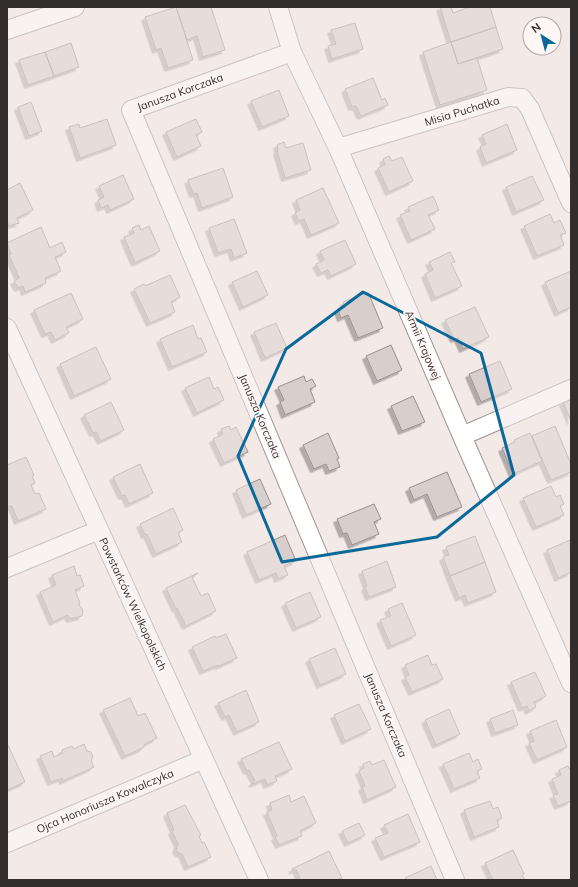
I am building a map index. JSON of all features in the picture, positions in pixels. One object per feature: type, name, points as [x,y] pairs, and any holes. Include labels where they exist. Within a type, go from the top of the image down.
[{"type":"street","points":[[7,30],[75,7]]},
{"type":"street","name":"Armii Krajowej","points":[[278,7],[292,52],[338,148],[462,436],[571,683]]},
{"type":"street","name":"Janusza Korczaka","points":[[292,52],[131,110],[455,880]]},
{"type":"street","name":"Misia Puchatka","points":[[338,148],[508,97],[522,98],[530,109],[571,203]]},
{"type":"street","name":"Powstańców Wielkopolskich","points":[[7,328],[259,880]]},
{"type":"street","points":[[462,436],[571,389]]},
{"type":"street","points":[[7,568],[99,530]]},
{"type":"street","name":"Ojca Honoriusza Kowalczyka","points":[[7,843],[204,759]]},
{"type":"highlighted area","points":[[363,292],[481,353],[514,475],[437,537],[282,562],[238,456],[286,349]]},
{"type":"building","points":[[176,7],[193,60],[168,68],[161,48],[156,50],[145,17]]},
{"type":"building","points":[[176,7],[211,7],[225,50],[203,57],[197,36],[187,40]]},
{"type":"building","points":[[440,7],[451,7],[453,13],[470,7],[490,7],[496,27],[451,42]]},
{"type":"building","points":[[355,23],[363,49],[332,59],[328,46],[336,44],[331,30]]},
{"type":"building","points":[[496,27],[503,49],[458,64],[451,42]]},
{"type":"building","points":[[451,42],[458,64],[477,58],[487,90],[440,105],[423,52]]},
{"type":"building","points":[[71,43],[79,67],[54,76],[45,52]]},
{"type":"building","points":[[45,52],[54,76],[28,85],[19,60]]},
{"type":"building","points":[[373,78],[382,100],[385,98],[388,105],[361,116],[356,106],[352,107],[345,89]]},
{"type":"building","points":[[279,90],[289,116],[262,127],[251,101]]},
{"type":"building","points":[[31,102],[42,131],[29,136],[18,107]]},
{"type":"building","points":[[107,119],[116,145],[80,158],[69,127],[79,124],[80,128]]},
{"type":"building","points":[[196,119],[202,132],[196,135],[201,146],[177,157],[166,132]]},
{"type":"building","points":[[507,124],[517,150],[486,163],[480,147],[486,144],[482,135]]},
{"type":"building","points":[[284,142],[286,148],[303,143],[311,170],[285,178],[277,151],[277,145]]},
{"type":"building","points":[[389,156],[392,161],[402,157],[413,181],[389,192],[378,168],[385,165],[383,159]]},
{"type":"building","points":[[223,168],[233,197],[202,208],[197,193],[193,194],[188,180]]},
{"type":"building","points":[[123,175],[134,199],[110,210],[108,205],[101,208],[98,200],[104,197],[99,186]]},
{"type":"building","points":[[532,176],[544,200],[516,212],[506,187]]},
{"type":"building","points":[[20,183],[33,210],[17,218],[19,223],[9,226],[7,222],[7,190]]},
{"type":"building","points":[[323,188],[339,223],[311,235],[304,219],[299,221],[295,213],[300,210],[296,200]]},
{"type":"building","points":[[433,196],[439,210],[428,215],[435,229],[411,240],[400,215],[410,211],[408,207]]},
{"type":"building","points":[[550,214],[554,223],[560,220],[566,233],[560,235],[564,245],[537,256],[524,226]]},
{"type":"building","points":[[234,219],[247,253],[234,258],[231,249],[218,253],[209,228]]},
{"type":"building","points":[[139,225],[141,230],[149,226],[160,251],[135,263],[124,237],[134,233],[132,228]]},
{"type":"building","points":[[41,227],[50,248],[62,242],[66,252],[55,257],[61,271],[45,278],[46,283],[25,292],[23,286],[18,288],[14,281],[19,278],[9,255],[11,254],[7,243]]},
{"type":"building","points":[[345,240],[356,264],[331,276],[328,270],[321,273],[316,264],[324,260],[320,251]]},
{"type":"building","points":[[450,252],[455,262],[451,263],[462,286],[435,298],[425,274],[433,270],[429,262]]},
{"type":"building","points":[[257,271],[268,295],[243,307],[232,282]]},
{"type":"building","points":[[571,271],[571,307],[558,313],[545,282]]},
{"type":"building","points":[[170,275],[180,297],[171,302],[175,312],[150,323],[134,289]]},
{"type":"building","points":[[368,292],[383,328],[358,338],[348,315],[341,318],[338,310],[345,307],[343,302]]},
{"type":"building","points":[[71,293],[83,319],[66,327],[69,333],[55,340],[51,332],[45,334],[34,310]]},
{"type":"building","points":[[475,307],[489,337],[463,349],[458,338],[454,339],[445,320]]},
{"type":"building","points":[[276,323],[287,348],[265,358],[254,332]]},
{"type":"building","points":[[193,325],[198,339],[201,338],[207,352],[172,367],[160,339]]},
{"type":"building","points":[[391,345],[402,370],[377,381],[366,356]]},
{"type":"building","points":[[96,347],[111,379],[74,396],[60,364]]},
{"type":"building","points":[[500,361],[512,389],[481,402],[469,374]]},
{"type":"building","points":[[304,376],[306,382],[312,379],[316,386],[310,389],[315,402],[285,415],[280,402],[284,400],[278,387]]},
{"type":"building","points":[[209,377],[214,389],[218,387],[224,400],[197,413],[185,388]]},
{"type":"building","points":[[413,396],[425,422],[402,431],[391,406]]},
{"type":"building","points":[[571,399],[571,421],[563,402]]},
{"type":"building","points":[[111,402],[124,430],[101,441],[96,432],[93,433],[84,415]]},
{"type":"building","points":[[229,426],[231,430],[236,427],[248,452],[224,463],[213,439],[223,434],[221,429]]},
{"type":"building","points":[[555,426],[571,464],[571,472],[551,480],[532,436]]},
{"type":"building","points":[[328,433],[339,458],[337,459],[340,467],[329,471],[326,464],[314,469],[303,445]]},
{"type":"building","points":[[530,433],[542,461],[513,474],[502,448],[515,442],[514,440]]},
{"type":"building","points":[[26,457],[34,475],[32,476],[35,483],[31,485],[35,494],[39,493],[46,509],[18,521],[12,506],[8,507],[7,505],[7,465]]},
{"type":"building","points":[[140,464],[153,493],[129,504],[125,495],[122,496],[113,477]]},
{"type":"building","points":[[447,472],[462,507],[437,517],[427,494],[414,500],[409,488]]},
{"type":"building","points":[[260,479],[271,504],[246,515],[236,490]]},
{"type":"building","points":[[551,486],[556,497],[560,495],[564,504],[560,506],[564,515],[536,527],[523,498]]},
{"type":"building","points":[[374,504],[381,519],[374,522],[379,534],[352,545],[347,533],[343,534],[337,519]]},
{"type":"building","points":[[173,508],[183,530],[178,533],[182,542],[156,554],[147,534],[145,535],[140,524]]},
{"type":"building","points":[[285,535],[296,561],[284,566],[288,575],[278,579],[276,573],[259,580],[247,552]]},
{"type":"building","points":[[475,536],[485,562],[450,576],[443,557],[449,555],[446,547]]},
{"type":"building","points":[[570,540],[571,572],[558,578],[547,550]]},
{"type":"building","points":[[387,561],[396,587],[369,597],[365,587],[367,586],[362,571]]},
{"type":"building","points":[[485,562],[496,592],[468,603],[465,595],[459,598],[450,576]]},
{"type":"building","points":[[74,566],[77,576],[80,575],[84,586],[75,590],[80,603],[79,606],[83,611],[82,616],[70,619],[68,615],[53,622],[40,592],[56,585],[52,575]]},
{"type":"building","points":[[198,573],[192,577],[201,596],[208,593],[216,611],[186,626],[166,588]]},
{"type":"building","points":[[310,592],[321,617],[296,628],[285,603]]},
{"type":"building","points":[[402,603],[416,635],[391,646],[380,620],[391,616],[388,609]]},
{"type":"building","points":[[226,634],[237,658],[203,671],[192,647],[215,636],[216,638]]},
{"type":"building","points":[[335,648],[346,674],[320,685],[309,659]]},
{"type":"building","points":[[428,655],[432,665],[436,664],[443,679],[412,692],[405,677],[409,675],[405,665]]},
{"type":"building","points":[[535,672],[546,696],[534,702],[536,707],[529,711],[527,706],[522,708],[511,682]]},
{"type":"building","points":[[246,690],[259,722],[237,732],[229,715],[225,717],[218,703]]},
{"type":"building","points":[[130,698],[138,716],[145,713],[157,738],[145,744],[143,748],[125,756],[103,710]]},
{"type":"building","points":[[359,704],[371,729],[345,741],[334,715]]},
{"type":"building","points":[[449,709],[460,734],[436,745],[425,720]]},
{"type":"building","points":[[513,710],[518,725],[495,733],[490,719]]},
{"type":"building","points":[[556,720],[567,747],[537,760],[529,743],[534,741],[530,731]]},
{"type":"building","points":[[279,742],[292,769],[275,776],[277,781],[267,785],[265,779],[253,784],[252,783],[255,781],[249,770],[247,771],[241,759]]},
{"type":"building","points":[[7,743],[25,782],[7,790]]},
{"type":"building","points":[[84,744],[87,751],[91,752],[93,757],[91,761],[94,767],[63,781],[62,778],[51,782],[40,756],[52,751],[54,757],[63,753],[62,750],[72,746],[74,749]]},
{"type":"building","points":[[469,753],[473,762],[478,759],[482,769],[477,771],[480,778],[454,789],[443,764]]},
{"type":"building","points":[[384,760],[396,787],[367,800],[362,787],[365,786],[359,771],[364,768],[363,764],[370,761],[372,765]]},
{"type":"building","points":[[568,766],[571,771],[571,801],[558,806],[553,795],[558,794],[552,779],[561,775],[559,770]]},
{"type":"building","points":[[289,795],[291,802],[304,796],[316,823],[300,831],[302,836],[279,845],[267,812],[272,810],[270,803]]},
{"type":"building","points":[[490,801],[493,809],[498,807],[502,818],[497,820],[499,827],[474,837],[464,810]]},
{"type":"building","points":[[185,805],[201,835],[199,836],[202,843],[204,842],[211,857],[188,867],[182,854],[176,850],[178,844],[172,831],[174,830],[167,813]]},
{"type":"building","points":[[408,814],[420,842],[384,857],[375,838],[388,833],[384,825]]},
{"type":"building","points":[[359,823],[365,835],[348,843],[342,831]]},
{"type":"building","points":[[513,850],[524,874],[522,875],[525,880],[493,880],[485,863]]},
{"type":"building","points":[[329,851],[342,878],[337,880],[297,880],[300,878],[296,869],[293,871],[292,869]]},
{"type":"building","points":[[431,866],[437,880],[406,880],[405,878]]}]
